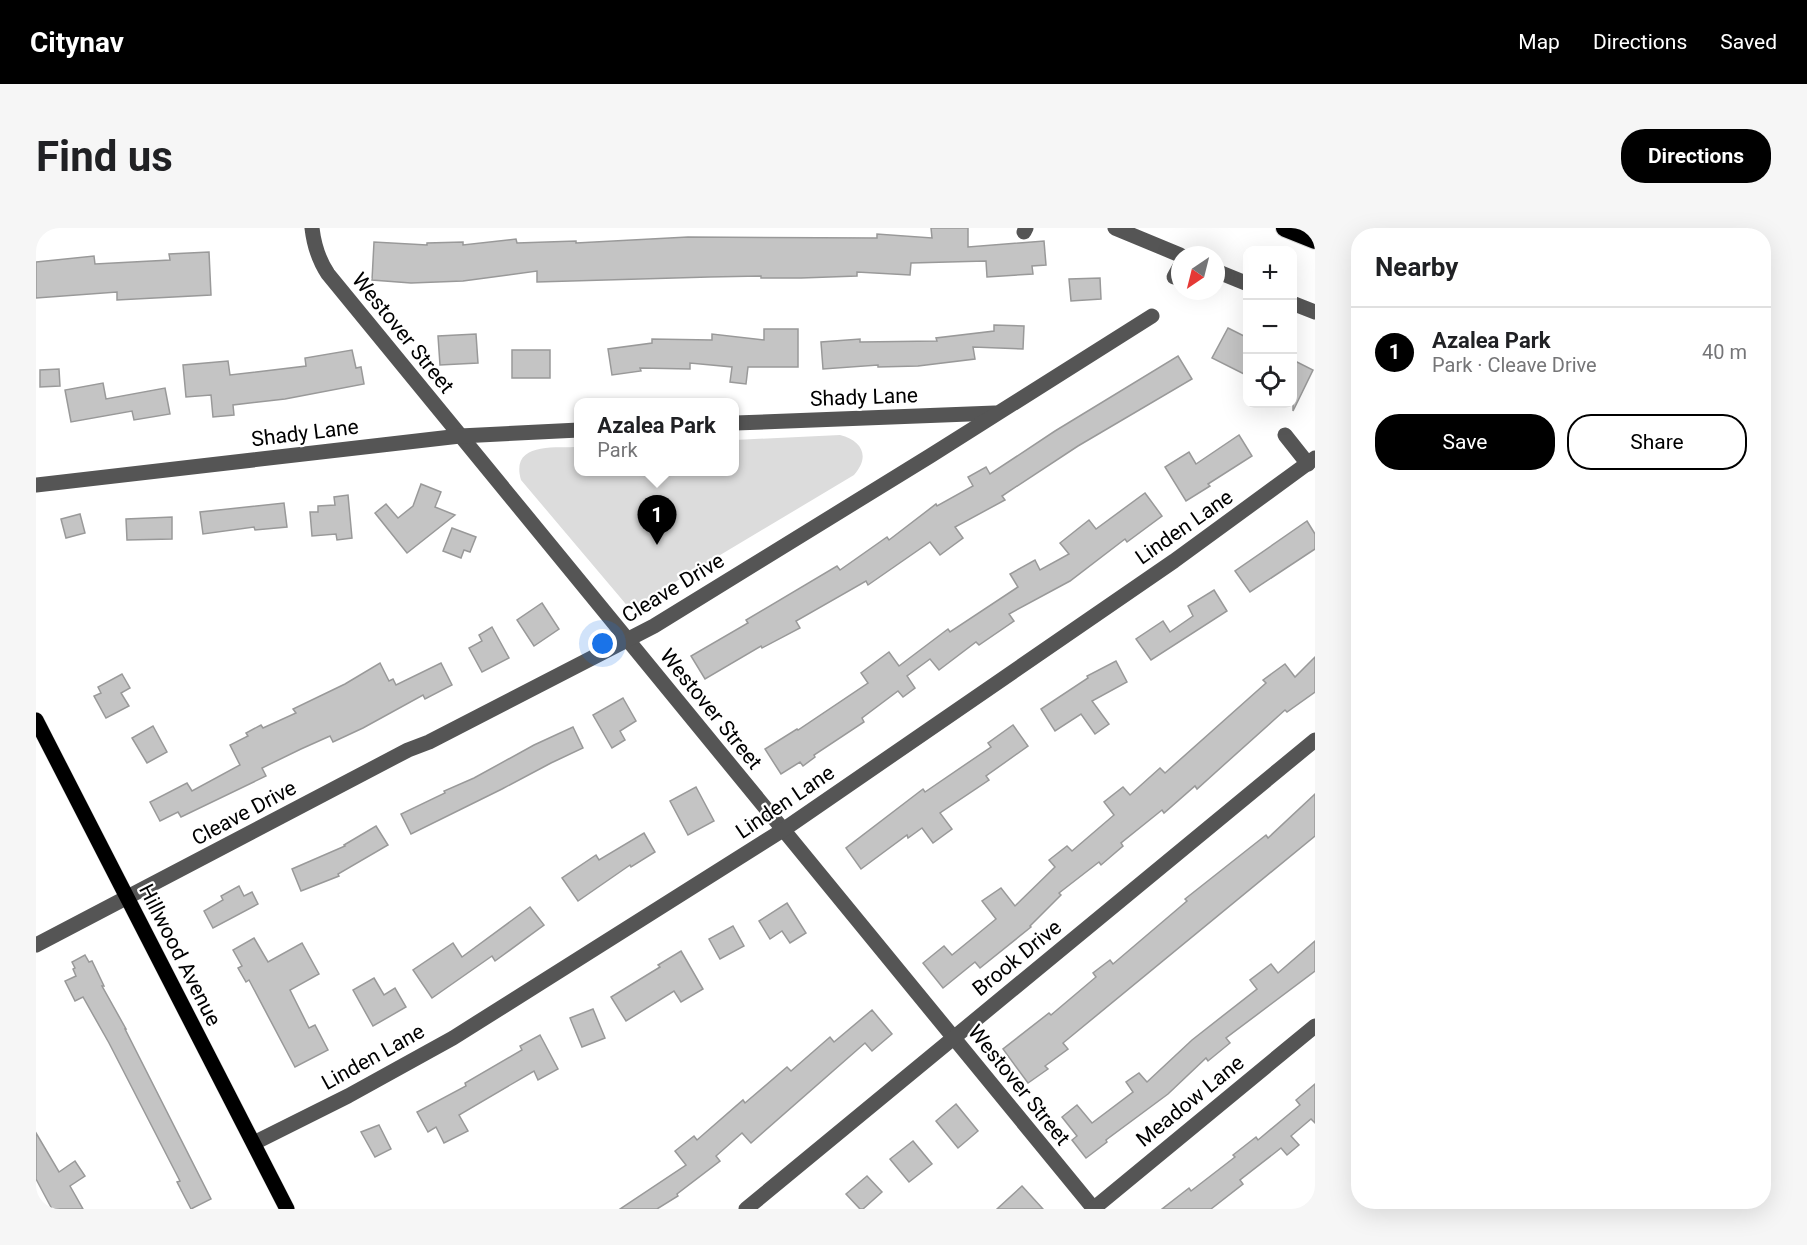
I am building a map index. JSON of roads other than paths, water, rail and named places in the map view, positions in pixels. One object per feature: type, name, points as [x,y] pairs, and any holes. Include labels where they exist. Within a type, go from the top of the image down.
[{"type":"highway","points":[[1285,228],[1315,240]]},
{"type":"main road","name":"Hillwood Avenue","points":[[36,720],[287,1209]]},
{"type":"street","name":"Westover Street","points":[[312,228],[314,245],[328,274],[1093,1209]]},
{"type":"street","points":[[1115,228],[1171,251]]},
{"type":"street","points":[[1225,274],[1243,282]]},
{"type":"street","points":[[1297,305],[1315,312]]},
{"type":"street","name":"Cleave Drive","points":[[36,945],[408,750],[429,742],[627,640],[694,602],[1152,316]]},
{"type":"street","name":"Shady Lane","points":[[739,423],[995,413]]},
{"type":"street","name":"Shady Lane","points":[[36,485],[460,436],[574,430]]},
{"type":"street","points":[[1285,435],[1311,461]]},
{"type":"street","name":"Linden Lane","points":[[254,1143],[348,1096],[453,1038],[783,830],[1174,561],[1311,461]]},
{"type":"street","name":"Brook Drive","points":[[746,1209],[1315,740]]},
{"type":"street","name":"Meadow Lane","points":[[1093,1209],[1315,1026]]},
{"type":"place","name":"Azalea Park","points":[[657,545]]}]
